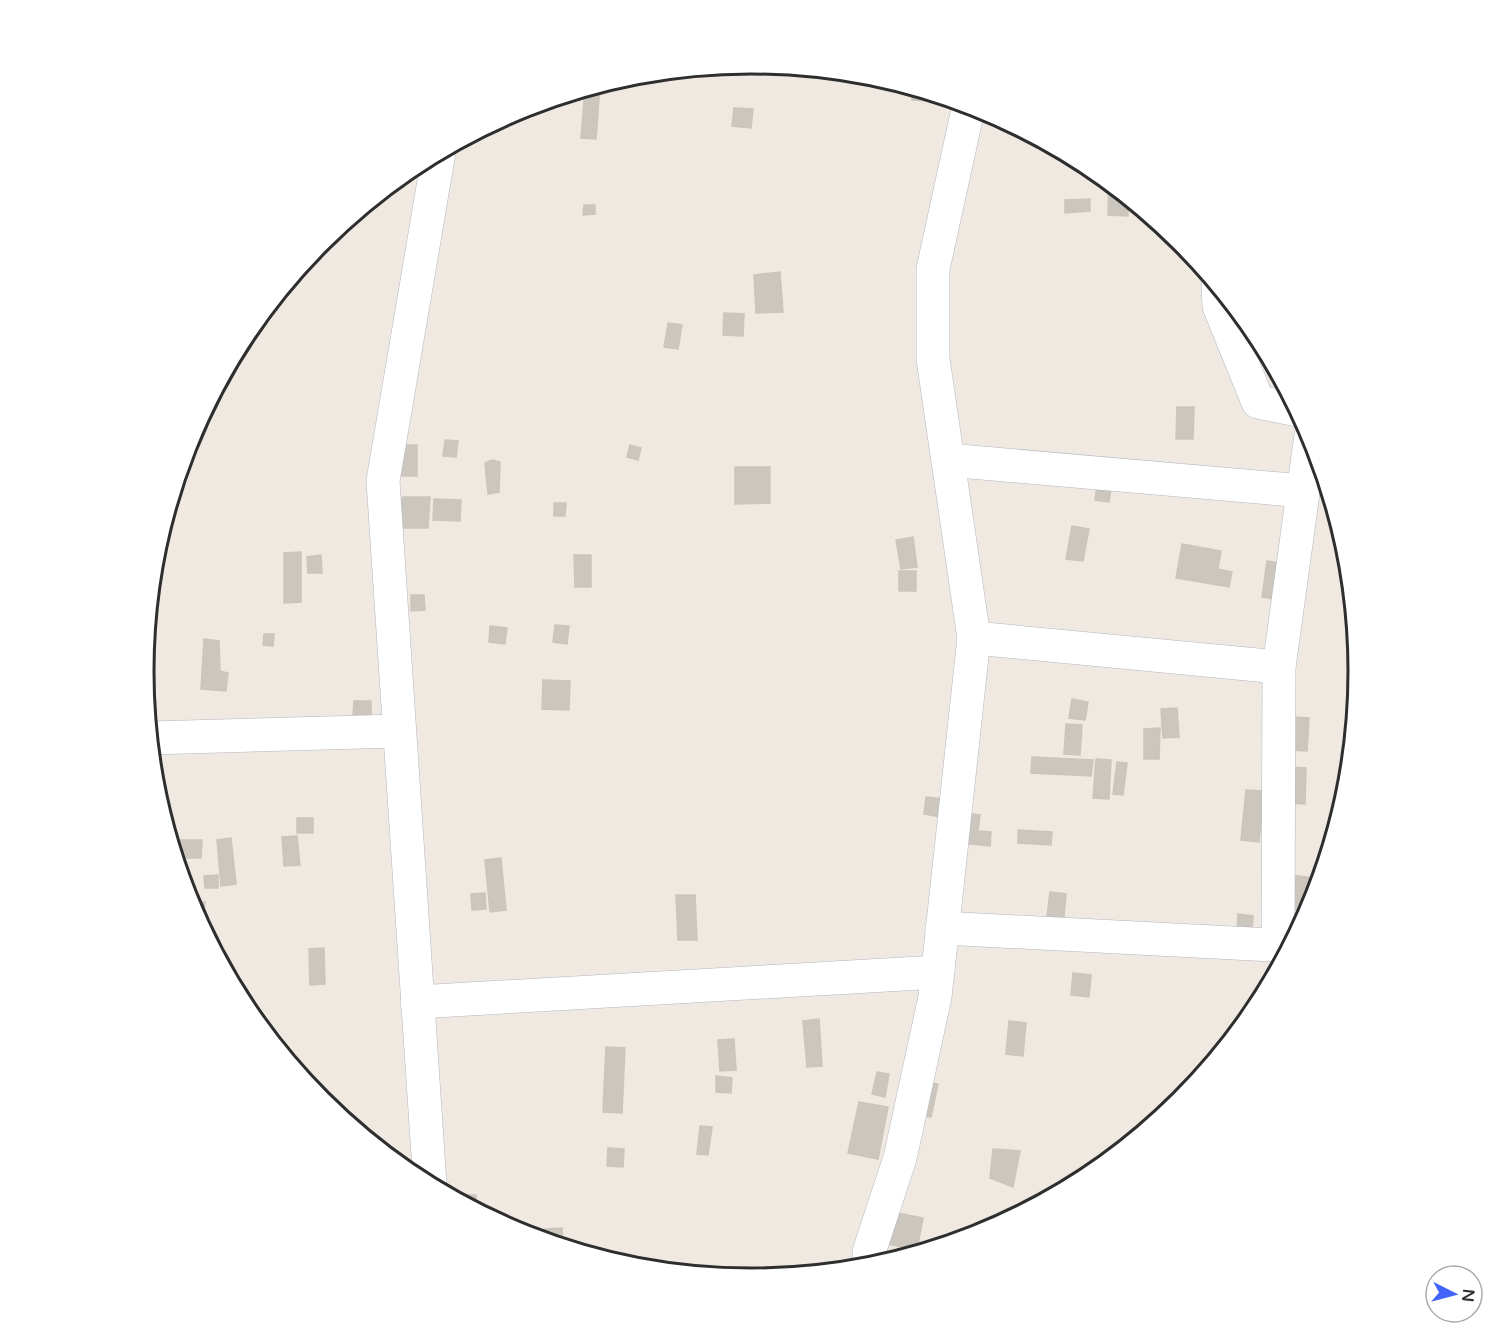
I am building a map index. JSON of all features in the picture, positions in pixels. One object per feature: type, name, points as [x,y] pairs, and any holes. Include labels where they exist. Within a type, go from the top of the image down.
[{"type":"street","points":[[869,1257],[900,1158],[935,997],[974,638],[933,358],[933,269],[972,116]]},
{"type":"street","points":[[429,1174],[383,481],[437,163]]},
{"type":"street","points":[[1219,299],[1219,306],[1258,402],[1287,408]]},
{"type":"street","points":[[1284,941],[1280,667],[1308,455]]},
{"type":"street","points":[[948,460],[1303,491]]},
{"type":"street","points":[[974,638],[1280,667]]},
{"type":"street","points":[[158,738],[399,731]]},
{"type":"street","points":[[942,928],[1281,946]]},
{"type":"street","points":[[417,1002],[938,972]]},
{"type":"building","points":[[599,93],[596,139],[581,138],[584,97]]},
{"type":"building","points":[[912,96],[929,101],[912,100]]},
{"type":"building","points":[[734,108],[753,109],[751,128],[732,126]]},
{"type":"building","points":[[1109,192],[1128,208],[1128,216],[1108,215]]},
{"type":"building","points":[[1090,199],[1090,211],[1065,213],[1065,200]]},
{"type":"building","points":[[584,205],[595,205],[595,214],[583,215]]},
{"type":"building","points":[[780,272],[783,312],[756,313],[754,275]]},
{"type":"building","points":[[724,313],[744,314],[743,336],[723,335]]},
{"type":"building","points":[[668,323],[682,325],[678,349],[664,347]]},
{"type":"building","points":[[1177,407],[1194,407],[1193,439],[1176,439]]},
{"type":"building","points":[[445,440],[458,441],[456,457],[443,456]]},
{"type":"building","points":[[398,445],[417,445],[417,476],[399,476]]},
{"type":"building","points":[[630,445],[641,448],[638,460],[627,457]]},
{"type":"building","points":[[492,460],[500,462],[499,492],[488,494],[485,463]]},
{"type":"building","points":[[735,467],[770,467],[770,503],[735,504]]},
{"type":"building","points":[[1097,486],[1111,488],[1109,502],[1095,500]]},
{"type":"building","points":[[403,497],[430,497],[428,528],[402,528],[400,502]]},
{"type":"building","points":[[434,499],[461,500],[460,521],[433,520]]},
{"type":"building","points":[[554,503],[566,503],[565,516],[554,516]]},
{"type":"building","points":[[1072,526],[1089,529],[1083,561],[1066,559]]},
{"type":"building","points":[[913,537],[917,567],[901,569],[896,540]]},
{"type":"building","points":[[1182,544],[1221,551],[1218,569],[1232,572],[1229,587],[1176,578]]},
{"type":"building","points":[[301,552],[301,602],[284,603],[284,553]]},
{"type":"building","points":[[321,555],[322,573],[308,573],[307,557]]},
{"type":"building","points":[[574,555],[591,555],[591,587],[575,587]]},
{"type":"building","points":[[1267,561],[1286,564],[1281,600],[1262,597]]},
{"type":"building","points":[[899,571],[916,571],[916,591],[899,591]]},
{"type":"building","points":[[411,595],[424,595],[425,610],[411,611]]},
{"type":"building","points":[[555,625],[569,626],[567,644],[553,642]]},
{"type":"building","points":[[490,626],[507,628],[505,644],[489,642]]},
{"type":"building","points":[[264,634],[274,634],[273,646],[263,645]]},
{"type":"building","points":[[204,639],[219,641],[220,671],[228,673],[226,691],[201,689]]},
{"type":"building","points":[[543,680],[570,681],[569,710],[542,709]]},
{"type":"building","points":[[1072,699],[1088,702],[1085,720],[1069,718]]},
{"type":"building","points":[[354,701],[371,701],[371,715],[353,717]]},
{"type":"building","points":[[1177,708],[1179,737],[1163,738],[1161,709]]},
{"type":"building","points":[[1293,717],[1309,718],[1307,751],[1291,750]]},
{"type":"building","points":[[1066,724],[1082,725],[1080,755],[1064,754]]},
{"type":"building","points":[[1160,728],[1159,759],[1144,759],[1144,729]]},
{"type":"building","points":[[1032,757],[1093,760],[1091,776],[1031,773]]},
{"type":"building","points":[[1096,759],[1111,760],[1109,799],[1093,798]]},
{"type":"building","points":[[1117,762],[1127,763],[1123,795],[1113,794]]},
{"type":"building","points":[[1289,767],[1306,768],[1305,804],[1288,803]]},
{"type":"building","points":[[1246,790],[1264,791],[1259,842],[1241,840]]},
{"type":"building","points":[[926,797],[943,799],[941,817],[924,814]]},
{"type":"building","points":[[965,813],[980,815],[978,831],[991,832],[990,846],[963,843]]},
{"type":"building","points":[[297,818],[313,818],[313,833],[297,833]]},
{"type":"building","points":[[1018,830],[1052,832],[1051,845],[1018,843]]},
{"type":"building","points":[[297,836],[300,865],[284,866],[282,837]]},
{"type":"building","points":[[231,838],[236,884],[221,886],[217,840]]},
{"type":"building","points":[[178,840],[202,840],[201,858],[184,858]]},
{"type":"building","points":[[501,858],[506,910],[490,912],[485,860]]},
{"type":"building","points":[[218,875],[218,888],[205,888],[204,876]]},
{"type":"building","points":[[1290,875],[1311,878],[1299,910],[1285,908]]},
{"type":"building","points":[[1050,892],[1066,894],[1063,927],[1046,925]]},
{"type":"building","points":[[485,893],[486,909],[472,910],[471,894]]},
{"type":"building","points":[[676,895],[695,895],[697,940],[678,940]]},
{"type":"building","points":[[200,902],[205,902],[204,911]]},
{"type":"building","points":[[1238,914],[1253,916],[1252,933],[1237,932]]},
{"type":"building","points":[[324,948],[325,984],[310,985],[309,949]]},
{"type":"building","points":[[1073,973],[1091,975],[1089,997],[1071,995]]},
{"type":"building","points":[[819,1019],[822,1066],[807,1067],[803,1021]]},
{"type":"building","points":[[1009,1021],[1026,1023],[1023,1056],[1006,1054]]},
{"type":"building","points":[[734,1039],[736,1070],[720,1071],[718,1040]]},
{"type":"building","points":[[606,1047],[625,1048],[622,1113],[603,1112]]},
{"type":"building","points":[[877,1072],[889,1074],[885,1097],[872,1094]]},
{"type":"building","points":[[716,1076],[732,1078],[731,1093],[716,1092]]},
{"type":"building","points":[[920,1081],[938,1084],[931,1117],[914,1113]]},
{"type":"building","points":[[859,1102],[888,1107],[878,1159],[848,1153]]},
{"type":"building","points":[[700,1126],[712,1127],[708,1155],[697,1154]]},
{"type":"building","points":[[608,1148],[624,1149],[623,1167],[607,1166]]},
{"type":"building","points":[[993,1149],[1020,1151],[1013,1187],[990,1178]]},
{"type":"building","points":[[465,1195],[476,1195],[476,1201]]},
{"type":"building","points":[[893,1212],[923,1218],[918,1244],[906,1248],[887,1244]]},
{"type":"building","points":[[562,1228],[563,1238],[545,1232],[545,1229]]}]
